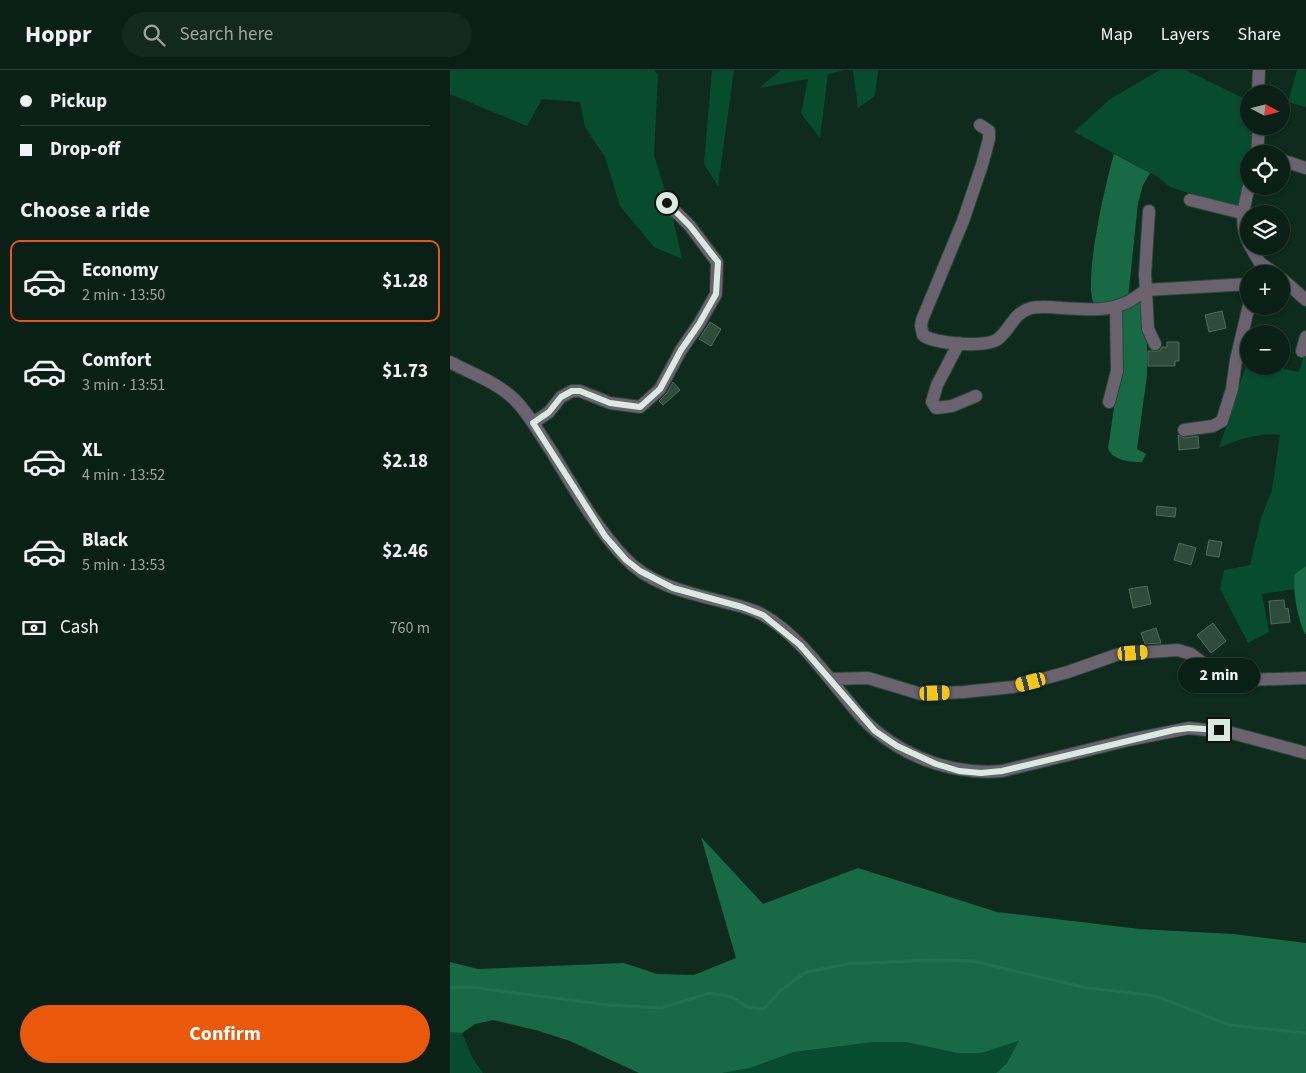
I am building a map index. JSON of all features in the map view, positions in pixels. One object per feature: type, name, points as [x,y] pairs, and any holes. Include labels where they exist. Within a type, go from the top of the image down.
[{"type":"street","points":[[1258,85],[1259,70]]},
{"type":"street","points":[[980,125],[989,131],[984,158],[962,221],[921,326],[923,335],[931,340],[959,343],[995,341],[1015,317],[1033,308],[1102,309],[1132,300],[1146,290],[1240,285]]},
{"type":"street","points":[[1290,163],[1306,168]]},
{"type":"street","points":[[1190,200],[1240,212]]},
{"type":"street","points":[[533,423],[549,412],[561,397],[572,391],[580,391],[610,403],[640,407],[660,389],[681,350],[716,294],[718,262],[690,226],[667,203]]},
{"type":"street","points":[[1149,211],[1145,275],[1148,329],[1155,344]]},
{"type":"street","points":[[1290,286],[1306,300]]},
{"type":"street","points":[[1109,402],[1117,371],[1116,306]]},
{"type":"street","points":[[1184,430],[1213,426],[1222,421],[1232,389],[1236,360],[1247,315]]},
{"type":"street","points":[[1302,351],[1306,337]]},
{"type":"street","points":[[959,343],[937,385],[932,402],[936,408],[945,408],[976,396]]},
{"type":"street","points":[[450,362],[491,382],[515,400],[533,423],[605,536],[626,560],[646,575],[673,588],[742,607],[763,615],[800,645],[875,731],[897,746],[917,756],[959,771],[981,773],[1002,771],[1129,740],[1189,728],[1205,728],[1232,733],[1306,753]]},
{"type":"street","points":[[830,679],[868,678],[921,694],[964,692],[1013,687],[1068,672],[1119,654],[1178,650],[1191,654],[1207,666],[1227,676],[1244,680],[1306,678]]},
{"type":"green space","points":[[450,70],[654,70],[658,75],[654,155],[671,210],[682,259],[654,247],[620,206],[605,157],[585,127],[580,102],[542,99],[527,126],[450,94]]},
{"type":"green space","points":[[712,70],[734,70],[718,186],[704,164]]},
{"type":"green space","points":[[781,70],[844,70],[828,74],[820,138],[801,113],[808,79],[759,88]]},
{"type":"green space","points":[[853,70],[878,70],[875,96],[858,108]]},
{"type":"green space","points":[[1160,70],[1186,70],[1240,97],[1240,135],[1254,135],[1253,145],[1240,145],[1240,195],[1242,195],[1238,209],[1170,187],[1158,177],[1074,132],[1110,99]]},
{"type":"green space","points":[[1297,70],[1306,70],[1306,107],[1290,103],[1290,95]]},
{"type":"green space","points":[[1114,154],[1150,173],[1143,185],[1138,203],[1128,298],[1095,305],[1092,295],[1091,277],[1093,256],[1101,207]]},
{"type":"green space","points":[[1143,296],[1147,337],[1147,375],[1137,449],[1146,454],[1142,462],[1137,462],[1118,458],[1108,449],[1115,401],[1120,314]]},
{"type":"green space","points":[[1306,348],[1306,566],[1296,576],[1294,581],[1295,589],[1262,594],[1269,632],[1248,643],[1220,589],[1224,570],[1250,565],[1261,518],[1272,490],[1280,435],[1249,437],[1219,448],[1243,375],[1290,375],[1290,370],[1299,372]]},
{"type":"green space","points":[[1306,566],[1306,635],[1298,614],[1294,580],[1295,574]]},
{"type":"green space","points":[[701,837],[763,904],[858,868],[997,912],[1139,929],[1233,934],[1306,943],[1306,1073],[996,1073],[1007,1063],[1019,1041],[981,1053],[958,1053],[906,1042],[875,1042],[794,1052],[750,1068],[722,1073],[639,1073],[570,1041],[493,1020],[475,1024],[462,1033],[450,1032],[450,962],[478,969],[624,963],[657,974],[694,975],[736,958]]},
{"type":"green space","points":[[450,1032],[462,1033],[472,1057],[483,1073],[450,1073]]},
{"type":"green space","points":[[1020,1041],[1007,1063],[996,1073],[722,1073],[750,1068],[794,1052],[875,1042],[1003,1046]]},
{"type":"building","points":[[1222,311],[1226,328],[1209,332],[1205,315]]},
{"type":"building","points":[[710,322],[721,329],[711,346],[699,339]]},
{"type":"building","points":[[1167,342],[1179,342],[1179,361],[1175,361],[1175,366],[1148,366],[1148,351],[1160,351],[1162,347],[1167,347]]},
{"type":"building","points":[[673,382],[680,390],[663,405],[659,401],[667,393]]},
{"type":"building","points":[[1178,435],[1185,438],[1198,436],[1199,448],[1179,450]]},
{"type":"building","points":[[1157,506],[1176,508],[1175,517],[1156,515]]},
{"type":"building","points":[[1209,540],[1222,542],[1219,557],[1206,555]]},
{"type":"building","points":[[1179,543],[1196,548],[1191,565],[1174,560]]},
{"type":"building","points":[[1147,586],[1151,604],[1133,608],[1129,589]]},
{"type":"building","points":[[1284,600],[1285,609],[1288,608],[1290,622],[1271,624],[1269,601]]},
{"type":"building","points":[[1213,623],[1226,641],[1211,653],[1197,635]]},
{"type":"building","points":[[1156,628],[1161,643],[1145,644],[1141,633]]},
{"type":"waterway","points":[[450,988],[470,987],[609,1005],[661,1008],[710,993],[732,997],[747,1007],[764,1009],[780,991],[806,972],[848,964],[930,960],[973,961],[1082,987],[1156,996],[1229,1025],[1306,1033]]},
{"type":"route","points":[[667,203],[690,226],[718,262],[716,294],[681,350],[660,389],[640,407],[610,403],[580,391],[572,391],[561,397],[549,412],[533,423],[605,536],[626,560],[646,575],[673,588],[742,607],[763,615],[800,645],[875,731],[897,746],[936,764],[959,771],[981,773],[1002,771],[1174,730],[1189,728],[1219,730]]}]
